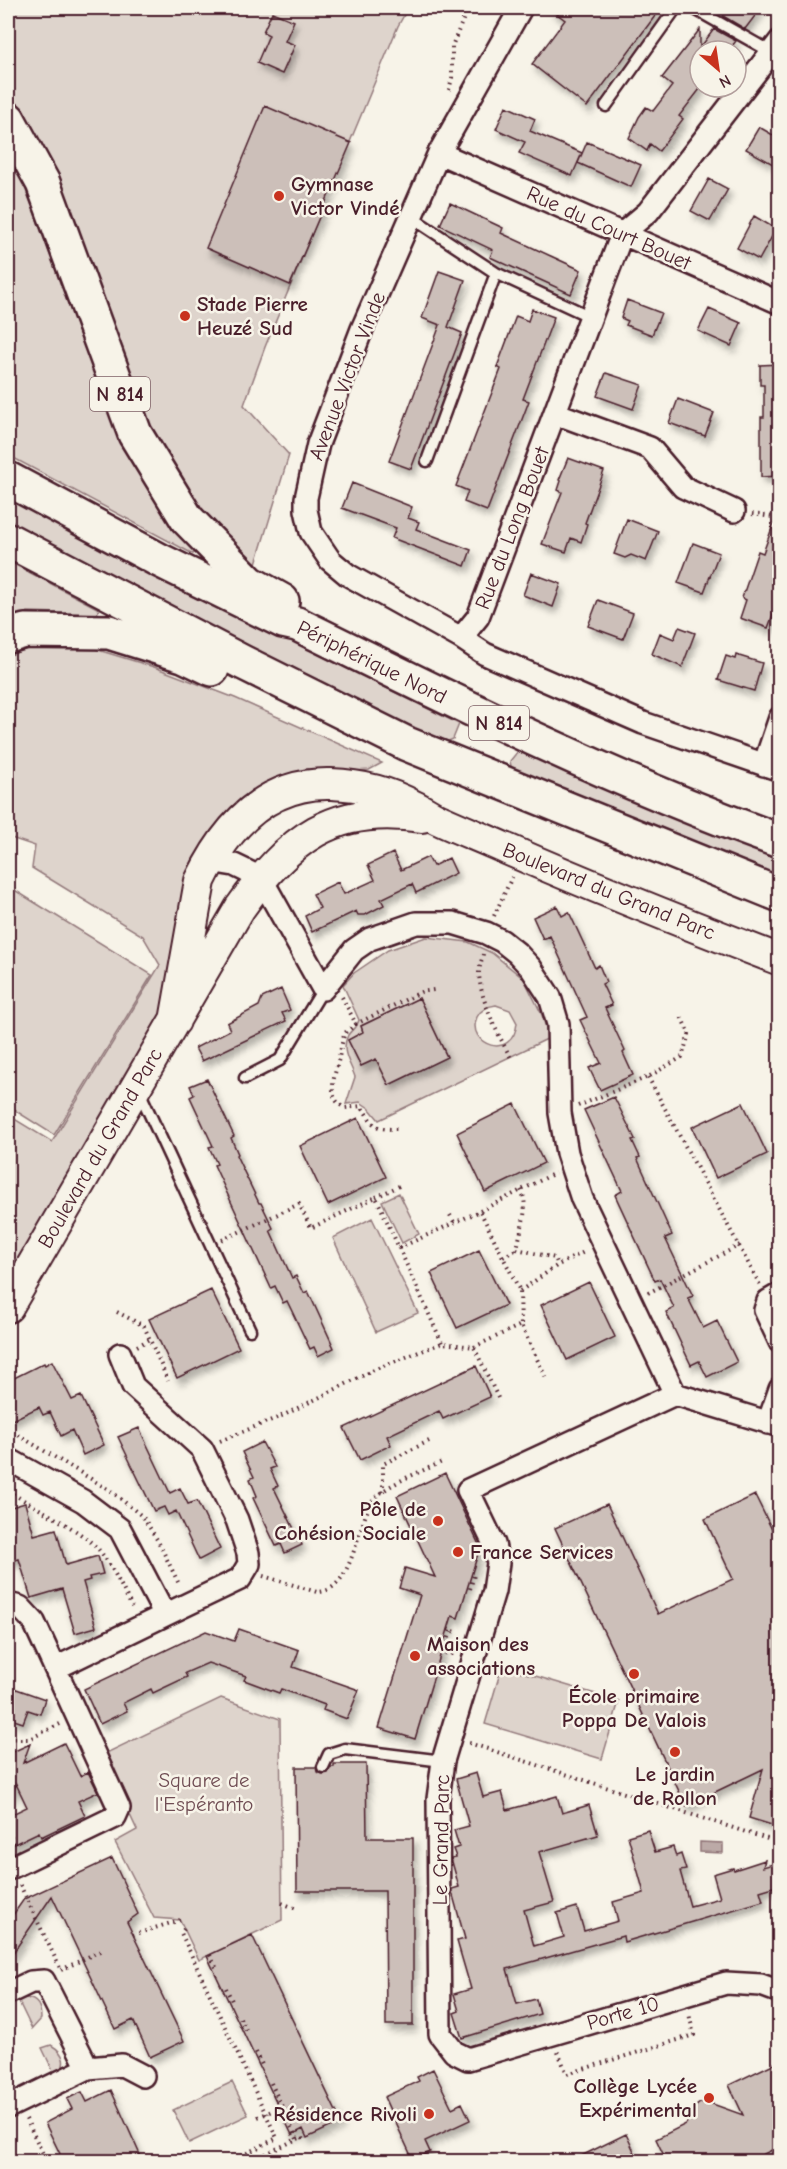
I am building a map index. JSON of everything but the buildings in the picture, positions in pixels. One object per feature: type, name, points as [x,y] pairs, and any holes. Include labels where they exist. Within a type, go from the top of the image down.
[{"type":"highway","name":"N 814","points":[[8,120],[43,183],[135,434],[187,519],[250,582],[291,607],[297,624]]},
{"type":"highway","name":"Périphérique Nord","points":[[8,479],[159,560],[283,621],[297,624],[496,722],[705,814],[780,841]]},
{"type":"highway","name":"N 814","points":[[8,540],[231,657],[407,744],[780,895]]},
{"type":"highway","name":"N 814","points":[[8,636],[25,630],[109,632],[183,655],[372,744],[407,744]]},
{"type":"street","name":"Avenue Victor Vinde","points":[[521,8],[439,153],[362,329],[318,444],[308,484],[306,510],[311,532],[330,560],[348,575],[461,638],[485,654],[643,723],[772,767]]},
{"type":"street","name":"Rue du Long Bouet","points":[[461,638],[478,617],[622,234],[648,212],[775,47]]},
{"type":"street","name":"Rue du Court Bouet","points":[[439,153],[780,303]]},
{"type":"street","points":[[555,412],[650,448],[682,487],[734,511]]},
{"type":"street","points":[[772,767],[780,717]]},
{"type":"street","name":"Boulevard du Grand Parc","points":[[175,1021],[200,881],[224,839],[246,815],[281,792],[329,784],[386,794],[412,804],[440,820],[575,879],[780,960]]},
{"type":"street","name":"Boulevard du Grand Parc","points":[[8,1307],[240,908],[261,878],[307,835],[329,825],[359,817],[387,814],[440,820]]},
{"type":"street","points":[[210,861],[234,865],[261,878],[327,983],[354,950],[370,939],[416,923],[453,923],[489,935],[517,953],[531,968],[550,997],[558,1024],[560,1113],[567,1153],[582,1199],[675,1394],[774,1424],[780,1389]]},
{"type":"street","points":[[774,1297],[765,1310],[780,1342]]},
{"type":"street","points":[[56,1668],[240,1579],[249,1564],[248,1553],[237,1520],[202,1449],[133,1386],[120,1354]]},
{"type":"street","name":"Le Grand Parc","points":[[468,2059],[454,2052],[440,2034],[438,1799],[443,1761],[494,1591],[498,1563],[494,1544],[468,1490],[675,1394]]},
{"type":"street","points":[[8,1459],[82,1501],[120,1529],[165,1615]]},
{"type":"street","points":[[8,1604],[20,1607],[34,1622],[119,1808],[115,1817],[10,1868]]},
{"type":"street","points":[[8,1993],[52,1975],[88,2068]]},
{"type":"street","name":"Porte 10","points":[[468,2059],[726,1983],[761,1985],[780,1992]]},
{"type":"street","points":[[12,2105],[88,2068],[122,2065],[143,2076]]},
{"type":"lane","points":[[606,106],[676,8]]},
{"type":"lane","points":[[693,8],[775,47]]},
{"type":"lane","points":[[411,217],[496,273],[591,317]]},
{"type":"lane","points":[[427,461],[496,273]]},
{"type":"lane","points":[[245,1078],[280,1060],[327,983]]},
{"type":"lane","points":[[136,1086],[250,1330]]},
{"type":"lane","points":[[323,1767],[329,1754],[345,1749],[443,1761]]},
{"type":"path","points":[[447,100],[452,78],[452,46],[468,8]]},
{"type":"path","points":[[734,511],[780,518]]},
{"type":"path","points":[[512,1060],[494,1025],[479,971],[489,935],[522,856]]},
{"type":"path","points":[[327,983],[356,1024]]},
{"type":"path","points":[[400,1129],[379,1129],[374,1126],[361,1106],[345,1108],[340,1106],[333,1090],[334,1073],[346,1032],[356,1024],[421,992],[434,990]]},
{"type":"path","points":[[560,1113],[648,1077],[682,1057],[689,1034],[681,1016]]},
{"type":"path","points":[[648,1077],[740,1245],[774,1297]]},
{"type":"path","points":[[399,1248],[571,1166]]},
{"type":"path","points":[[211,1245],[299,1204],[311,1228],[399,1186]]},
{"type":"path","points":[[517,1249],[524,1213],[524,1196],[521,1190]]},
{"type":"path","points":[[376,1197],[442,1343]]},
{"type":"path","points":[[480,1211],[520,1291],[521,1325],[546,1378]]},
{"type":"path","points":[[450,1215],[454,1222]]},
{"type":"path","points":[[520,1291],[558,1265],[604,1243]]},
{"type":"path","points":[[639,1297],[740,1245]]},
{"type":"path","points":[[503,1257],[517,1249],[555,1258],[558,1265]]},
{"type":"path","points":[[117,1312],[144,1326],[168,1381]]},
{"type":"path","points":[[202,1449],[284,1414],[378,1368],[442,1343],[474,1347],[521,1325]]},
{"type":"path","points":[[474,1347],[499,1400]]},
{"type":"path","points":[[383,1492],[383,1464],[433,1439]]},
{"type":"path","points":[[260,1576],[270,1576],[317,1592],[323,1592],[334,1586],[345,1573],[373,1500],[383,1492],[444,1461]]},
{"type":"path","points":[[8,1491],[85,1537],[98,1549],[111,1566],[132,1607]]},
{"type":"path","points":[[456,1632],[449,1630],[444,1653],[452,1654],[461,1645]]},
{"type":"path","points":[[8,1739],[29,1739],[77,1715]]},
{"type":"path","points":[[458,1740],[780,1843]]},
{"type":"path","points":[[10,1868],[52,1975],[100,1951]]},
{"type":"path","points":[[282,1903],[297,1909]]},
{"type":"path","points":[[134,1935],[180,1920]]},
{"type":"path","points":[[184,1929],[181,1933],[277,2138],[229,2162]]},
{"type":"path","points":[[210,1955],[218,1971]]},
{"type":"path","points":[[226,1988],[233,2003]]},
{"type":"path","points":[[556,2047],[567,2074],[694,2035],[687,2005]]},
{"type":"path","points":[[240,2018],[248,2034]]},
{"type":"path","points":[[256,2052],[263,2067]]},
{"type":"path","points":[[271,2084],[297,2139]]},
{"type":"path","points":[[12,2105],[47,2162]]},
{"type":"path","points":[[258,2117],[279,2108]]},
{"type":"path","points":[[243,2155],[249,2162],[297,2139],[303,2137],[304,2141]]},
{"type":"green space","name":"Stade Pierre Heuzé Sud","points":[[8,8],[408,8],[398,26],[265,347],[244,405],[289,455],[250,583],[187,519],[8,119]]},
{"type":"green space","points":[[8,144],[99,387],[160,506],[198,548],[193,554],[8,455]]},
{"type":"green space","points":[[8,492],[322,656],[459,724],[453,739],[444,743],[370,711],[8,527]]},
{"type":"green space","points":[[8,561],[99,609],[97,614],[28,612],[8,618]]},
{"type":"green space","points":[[88,647],[154,667],[235,698],[382,763],[369,770],[307,774],[202,851],[171,1001],[8,1290],[8,1115],[52,1142],[160,965],[143,936],[32,868],[35,846],[8,837],[8,656],[24,649]]},
{"type":"green space","points":[[523,748],[779,852],[779,881],[512,772],[510,761]]},
{"type":"green space","points":[[8,886],[152,975],[54,1135],[8,1106]]},
{"type":"green space","points":[[426,937],[468,942],[492,953],[524,979],[542,1015],[549,1038],[379,1120],[369,1108],[360,1102],[346,1104],[355,1077],[345,1046],[348,1035],[359,1020],[343,985],[354,973],[388,950]],"holes":[[[419,998],[447,1057],[389,1085],[376,1059],[361,1066],[348,1040],[363,1032],[361,1026]],[[496,1005],[510,1010],[517,1023],[514,1035],[499,1046],[483,1041],[475,1027],[477,1017],[481,1012]]]},
{"type":"green space","points":[[399,1193],[419,1234],[402,1243],[382,1201]]},
{"type":"green space","points":[[372,1218],[418,1313],[376,1332],[333,1238]]},
{"type":"green space","points":[[502,1666],[619,1701],[602,1759],[485,1724]]},
{"type":"green space","name":"Square de l'Espéranto","points":[[221,1698],[280,1719],[282,1920],[199,1960],[180,1920],[154,1918],[115,1842],[137,1830],[102,1755]]},
{"type":"green space","points":[[25,1998],[36,2002],[40,2011],[41,2019],[32,2029],[18,2000]]},
{"type":"green space","points":[[51,2045],[62,2055],[63,2059],[62,2068],[56,2077],[42,2048]]},
{"type":"green space","points":[[232,2082],[248,2115],[189,2143],[173,2110]]},
{"type":"shaded area","points":[[700,1842],[723,1843],[723,1853],[700,1852]]},
{"type":"place","name":"Gymnase Victor Vindé","points":[[279,196]]},
{"type":"place","name":"Stade Pierre Heuzé Sud","points":[[185,316]]},
{"type":"place","name":"Pôle de Cohésion Sociale","points":[[438,1521]]},
{"type":"place","name":"France Services","points":[[458,1552]]},
{"type":"place","name":"Maison des associations","points":[[415,1656]]},
{"type":"place","name":"École primaire Poppa De Valois","points":[[634,1674]]},
{"type":"place","name":"Le jardin de Rollon","points":[[675,1752]]},
{"type":"place","name":"Collège Lycée Expérimental","points":[[709,2098]]},
{"type":"place","name":"Résidence Rivoli","points":[[429,2114]]}]
